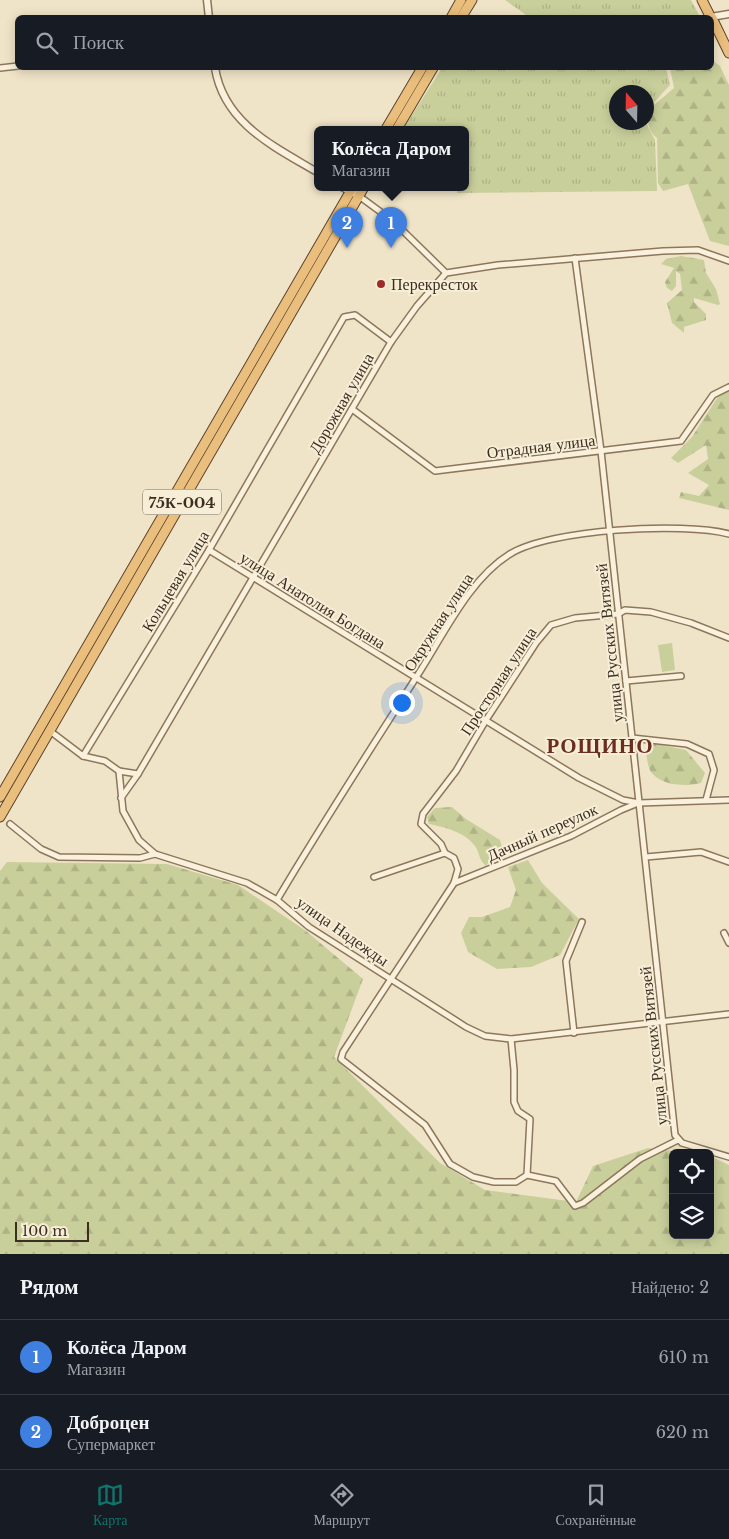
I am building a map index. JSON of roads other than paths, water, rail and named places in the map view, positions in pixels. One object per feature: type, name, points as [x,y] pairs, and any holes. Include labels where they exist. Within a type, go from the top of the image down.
[{"type":"highway","points":[[453,15],[461,0]]},
{"type":"highway","points":[[464,15],[472,0]]},
{"type":"highway","points":[[702,0],[710,15]]},
{"type":"highway","points":[[714,23],[729,53]]},
{"type":"highway","points":[[388,126],[421,70]]},
{"type":"highway","points":[[399,126],[432,70]]},
{"type":"highway","name":"75К-004","points":[[0,798],[346,191]]},
{"type":"highway","name":"75К-004","points":[[0,817],[362,191]]},
{"type":"street","points":[[207,0],[209,15]]},
{"type":"street","points":[[714,16],[729,14]]},
{"type":"street","points":[[0,68],[15,66]]},
{"type":"street","points":[[216,70],[221,88],[240,121],[268,143],[314,170]]},
{"type":"street","points":[[352,191],[393,221],[446,273],[498,265],[663,251],[698,250],[729,261]]},
{"type":"street","name":"улица Русских Витязей","points":[[575,258],[601,451],[608,532],[646,857],[675,1135],[680,1141]]},
{"type":"street","name":"Дорожная улица","points":[[121,798],[138,774],[391,342],[417,306],[446,273]]},
{"type":"street","name":"Кольцевая улица","points":[[84,756],[209,550],[344,317],[354,315],[391,342]]},
{"type":"street","name":"Отрадная улица","points":[[352,409],[435,471],[681,441],[713,395],[729,387]]},
{"type":"street","name":"Окружная улица","points":[[277,900],[358,766],[464,603],[489,568],[511,553],[536,542],[608,532],[673,528],[729,534]]},
{"type":"street","name":"улица Анатолия Богдана","points":[[209,550],[579,778],[623,800],[639,803]]},
{"type":"street","name":"Просторная улица","points":[[454,883],[458,869],[454,858],[445,853],[441,844],[421,824],[423,814],[456,772],[486,720],[536,643],[551,624],[575,618],[618,614],[626,610],[651,612],[692,623],[729,638]]},
{"type":"street","points":[[626,681],[682,676]]},
{"type":"street","points":[[50,731],[84,756],[105,761],[119,771],[138,774]]},
{"type":"street","points":[[632,738],[687,744],[709,754],[714,770],[706,800]]},
{"type":"street","name":"улица Надежды","points":[[119,771],[123,811],[139,840],[155,854],[248,883],[277,900],[309,927],[389,979],[466,1027],[485,1036],[511,1039],[729,1014]]},
{"type":"street","points":[[639,803],[729,800]]},
{"type":"street","name":"Дачный переулок","points":[[454,883],[571,836],[621,810],[639,803]]},
{"type":"street","name":"улица Надежды","points":[[10,824],[42,849],[59,857],[140,858],[155,854]]},
{"type":"street","points":[[646,857],[701,852],[729,862]]},
{"type":"street","points":[[374,877],[445,853]]},
{"type":"street","points":[[454,883],[389,979],[343,1052],[341,1059],[425,1126],[450,1164],[473,1177],[494,1182],[516,1182],[527,1175],[556,1181],[575,1206],[583,1204],[640,1158],[680,1141],[729,1157]]},
{"type":"street","points":[[574,1033],[566,961],[582,922]]},
{"type":"street","points":[[724,933],[729,943]]},
{"type":"street","points":[[511,1039],[514,1070],[514,1102],[518,1111],[530,1120],[527,1175]]},
{"type":"place","name":"Доброцен","points":[[347,248]]},
{"type":"place","name":"Колёса Даром","points":[[391,248]]},
{"type":"place","name":"Перекресток","points":[[381,284]]},
{"type":"district","name":"РОЩИНО","points":[[600,746]]}]
